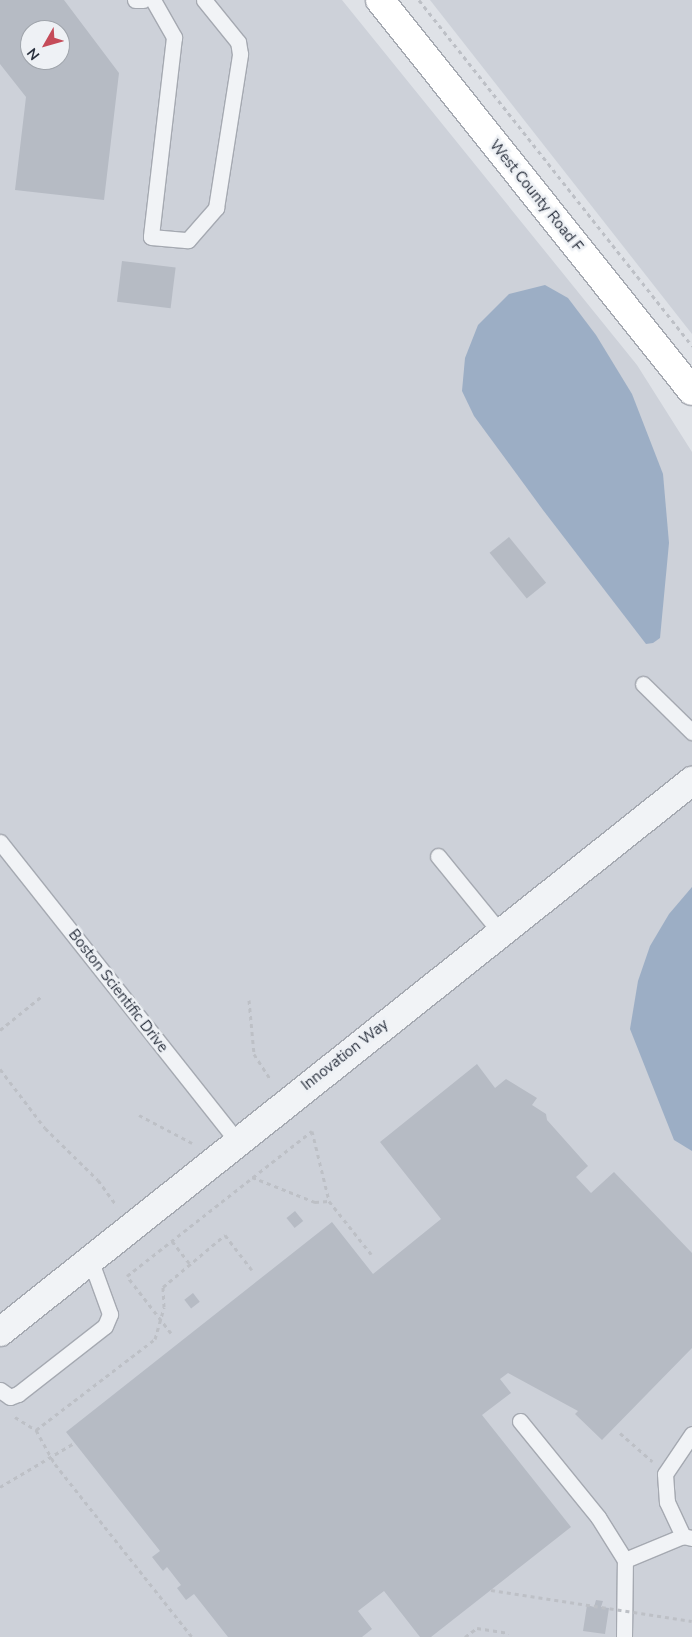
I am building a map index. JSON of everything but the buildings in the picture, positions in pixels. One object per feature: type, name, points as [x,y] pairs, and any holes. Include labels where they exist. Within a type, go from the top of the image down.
[{"type":"street","name":"West County Road F","points":[[380,0],[692,391]]},
{"type":"street","name":"Innovation Way","points":[[0,1332],[237,1141],[692,781]]},
{"type":"lane","points":[[135,0],[143,0]]},
{"type":"lane","points":[[153,0],[174,37],[151,237],[188,240],[216,208],[240,54],[238,42],[204,0]]},
{"type":"lane","points":[[643,684],[677,714],[692,732]]},
{"type":"lane","name":"Boston Scientific Drive","points":[[0,842],[237,1141]]},
{"type":"lane","points":[[438,856],[500,932]]},
{"type":"lane","points":[[0,1390],[10,1397],[18,1394],[105,1326],[110,1314],[90,1259]]},
{"type":"lane","points":[[520,1421],[598,1516],[625,1560],[624,1637]]},
{"type":"lane","points":[[625,1560],[688,1537],[667,1502],[665,1474],[692,1434]]},
{"type":"path","points":[[419,0],[692,346]]},
{"type":"path","points":[[0,1030],[42,996]]},
{"type":"path","points":[[249,1000],[254,1054],[271,1080]]},
{"type":"path","points":[[0,1069],[45,1128],[98,1180],[117,1206]]},
{"type":"path","points":[[138,1115],[192,1143]]},
{"type":"path","points":[[171,1333],[127,1276],[312,1131],[329,1201],[371,1254]]},
{"type":"path","points":[[252,1177],[315,1202],[329,1201]]},
{"type":"path","points":[[36,1430],[155,1339],[161,1320],[163,1287],[225,1235],[252,1270]]},
{"type":"path","points":[[172,1241],[190,1264]]},
{"type":"path","points":[[7,1412],[36,1430],[55,1464],[192,1637]]},
{"type":"path","points":[[620,1433],[665,1474]]},
{"type":"path","points":[[0,1487],[74,1443]]},
{"type":"path","points":[[491,1590],[692,1621]]},
{"type":"path","points":[[465,1637],[477,1628],[509,1633]]},
{"type":"shaded area","points":[[0,0],[342,0],[637,365],[692,452],[692,1637],[0,1637]]},
{"type":"shaded area","points":[[430,0],[692,0],[692,334]]},
{"type":"water","points":[[545,285],[568,298],[596,335],[632,394],[663,474],[669,543],[660,638],[653,643],[646,644],[543,510],[474,416],[462,391],[465,358],[478,325],[509,294]]},
{"type":"water","points":[[692,887],[692,1151],[674,1140],[630,1029],[638,981],[650,946],[669,914]]}]
